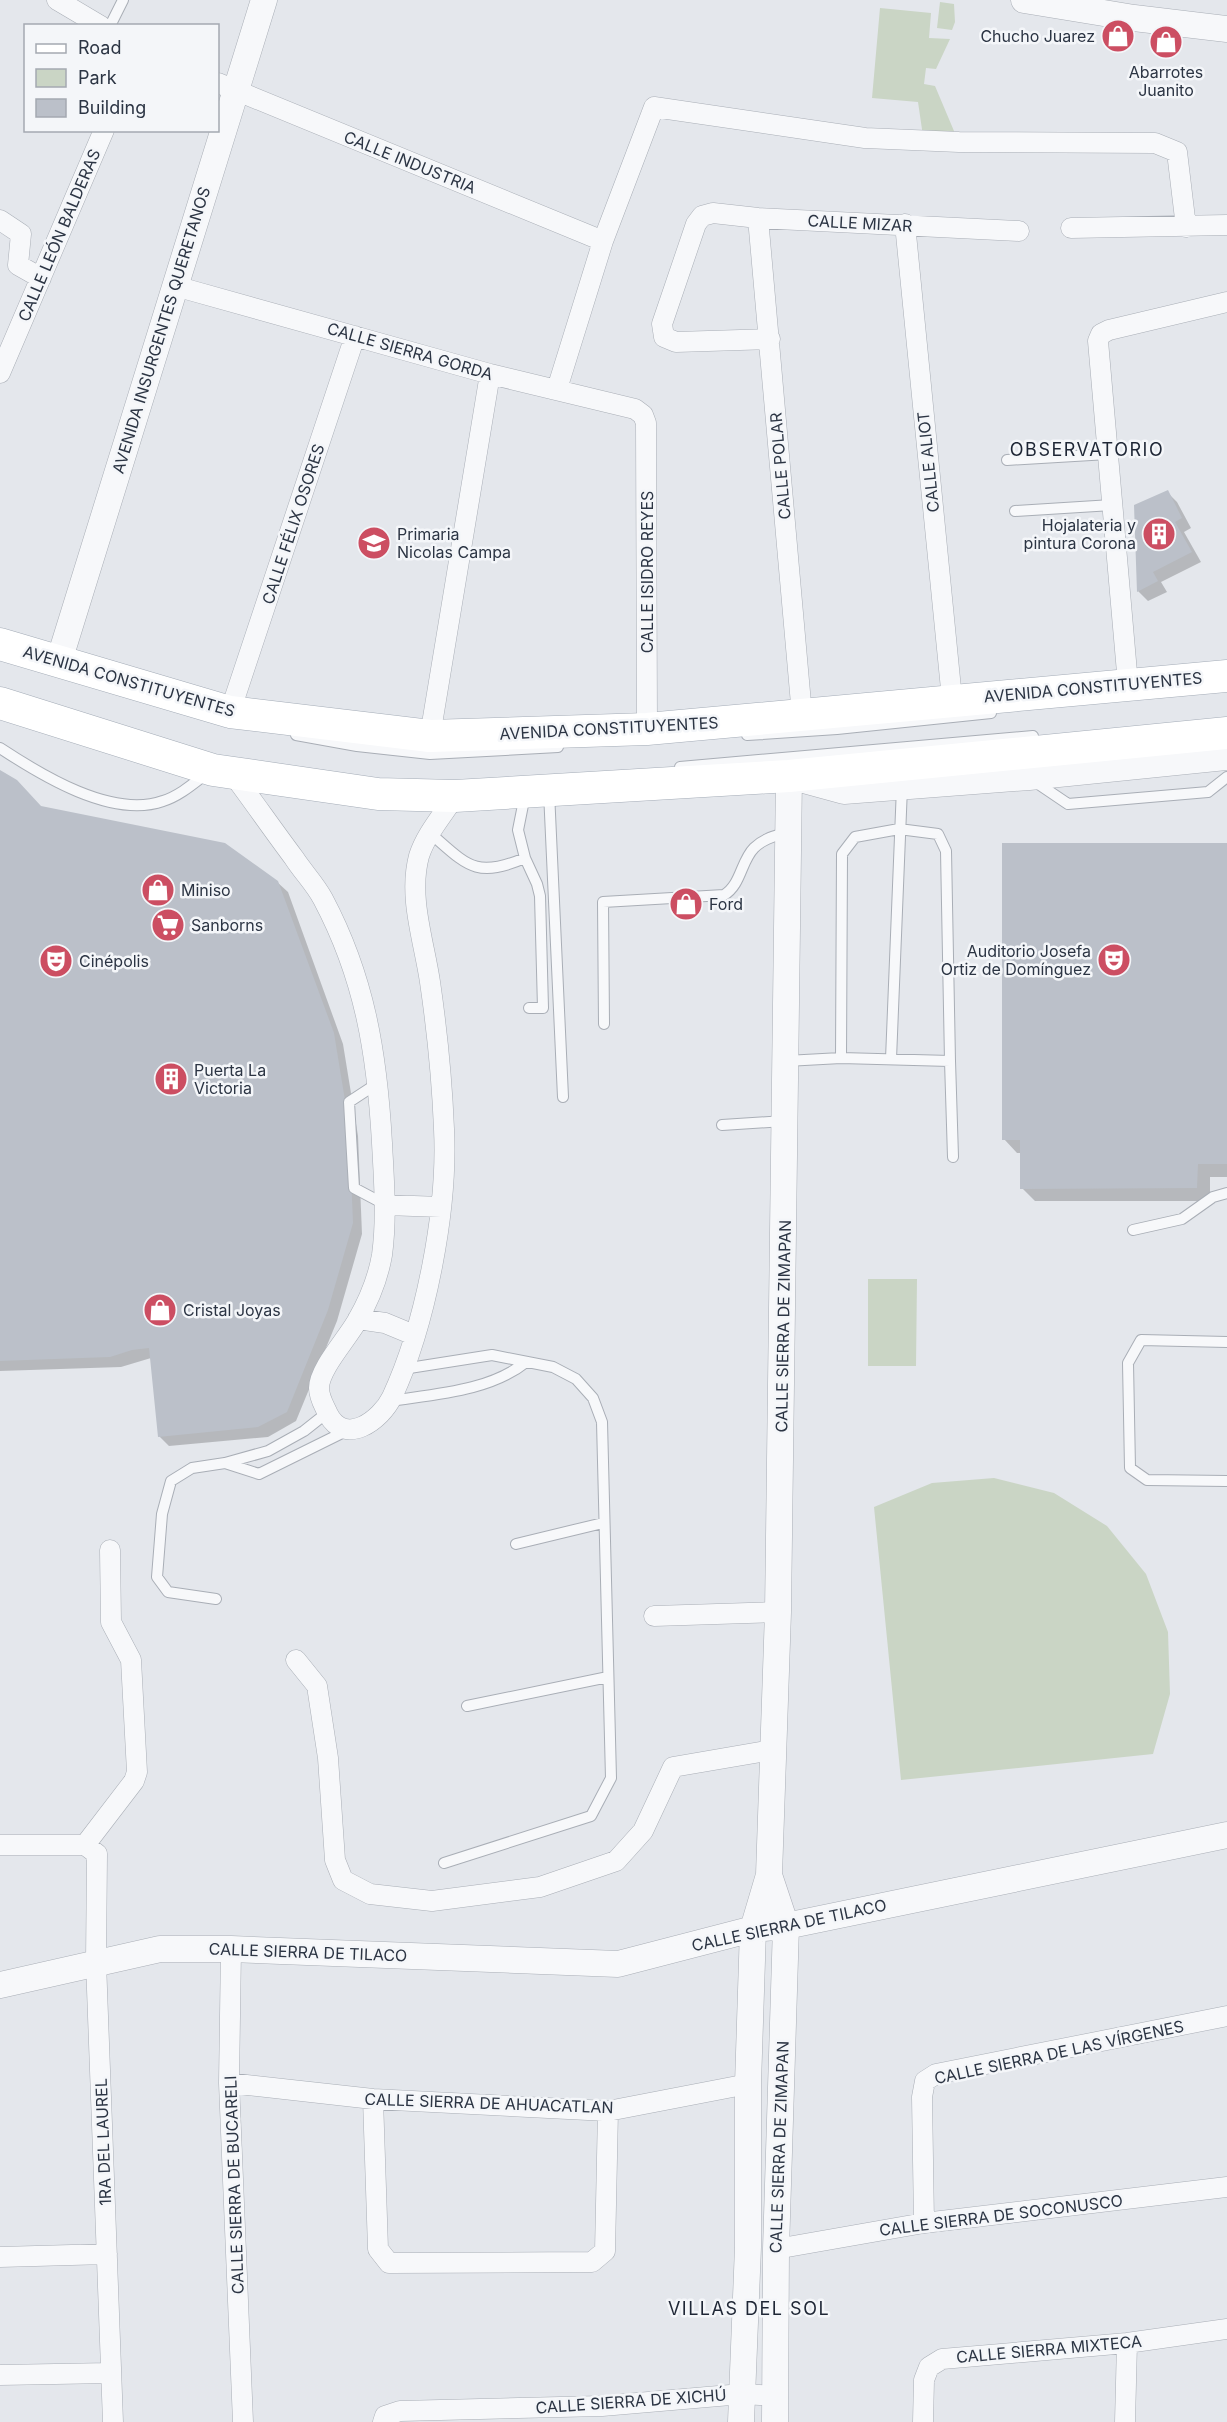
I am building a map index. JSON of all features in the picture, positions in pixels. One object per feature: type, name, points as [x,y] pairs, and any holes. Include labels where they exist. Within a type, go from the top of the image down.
[{"type":"main road","name":"AVENIDA CONSTITUYENTES","points":[[0,644],[56,668],[233,720],[430,736],[647,729],[952,699],[1227,676]]},
{"type":"main road","points":[[0,703],[222,771],[378,794],[474,787],[537,792],[789,776],[1227,733]]},
{"type":"street","points":[[57,0],[97,24]]},
{"type":"street","name":"AVENIDA INSURGENTES QUERETANOS","points":[[219,114],[226,87],[264,0]]},
{"type":"street","points":[[1024,0],[1134,18],[1227,29]]},
{"type":"street","name":"CALLE INDUSTRIA","points":[[226,87],[603,240]]},
{"type":"street","points":[[557,389],[603,240],[654,107],[865,138],[959,142],[1155,143],[1178,152],[1186,227]]},
{"type":"street","name":"CALLE LEÓN BALDERAS","points":[[0,373],[103,132]]},
{"type":"street","name":"AVENIDA INSURGENTES QUERETANOS","points":[[56,668],[175,286],[214,132]]},
{"type":"street","name":"CALLE MIZAR","points":[[770,339],[676,342],[664,337],[662,324],[696,224],[702,216],[713,213],[758,218],[1018,231]]},
{"type":"street","name":"CALLE POLAR","points":[[758,218],[802,715]]},
{"type":"street","points":[[0,220],[21,234],[18,265],[41,278]]},
{"type":"street","name":"CALLE ALIOT","points":[[905,224],[952,699]]},
{"type":"street","points":[[1071,228],[1227,225]]},
{"type":"street","name":"CALLE SIERRA GORDA","points":[[175,286],[490,374],[635,408],[643,415]]},
{"type":"street","points":[[1128,684],[1098,341],[1101,334],[1227,302]]},
{"type":"street","name":"CALLE FÉLIX OSORES","points":[[233,720],[355,336]]},
{"type":"street","points":[[430,736],[490,374]]},
{"type":"street","name":"CALLE ISIDRO REYES","points":[[643,415],[646,434],[647,729]]},
{"type":"street","points":[[789,776],[844,791],[1029,777],[1227,757]]},
{"type":"street","points":[[222,771],[322,897],[365,1001],[378,1083],[386,1205],[381,1258],[376,1278],[358,1319],[321,1377],[319,1391],[327,1412],[338,1426],[351,1429],[369,1425],[381,1415],[390,1401],[403,1369],[427,1288],[441,1207],[444,1131],[435,1017],[416,903],[415,876],[420,853],[430,833],[474,787]]},
{"type":"street","name":"CALLE SIERRA DE ZIMAPAN","points":[[741,2422],[748,2247],[748,2084],[753,1929],[769,1875],[778,1612],[789,776]]},
{"type":"street","points":[[386,1205],[441,1207]]},
{"type":"street","points":[[358,1319],[385,1323],[414,1335]]},
{"type":"street","points":[[0,1845],[86,1845],[134,1781],[137,1772],[131,1660],[111,1622],[110,1550]]},
{"type":"street","points":[[654,1616],[778,1612]]},
{"type":"street","points":[[296,1660],[317,1686],[328,1758],[335,1860],[343,1880],[370,1894],[432,1901],[529,1889],[616,1861],[644,1831],[673,1767],[772,1750]]},
{"type":"street","name":"CALLE SIERRA DE TILACO","points":[[96,1962],[160,1949],[231,1949],[618,1964],[753,1929],[786,1926],[1227,1834]]},
{"type":"street","name":"1RA DEL LAUREL","points":[[86,1845],[97,1854],[96,1962],[113,2422]]},
{"type":"street","name":"CALLE SIERRA DE ZIMAPAN","points":[[769,1875],[786,1926],[776,2249],[775,2422]]},
{"type":"street","name":"CALLE SIERRA DE BUCARELI","points":[[231,1949],[229,2084],[243,2422]]},
{"type":"street","points":[[0,1985],[96,1962]]},
{"type":"street","name":"CALLE SIERRA DE LAS VÍRGENES","points":[[924,2223],[922,2097],[925,2081],[936,2074],[1227,2016]]},
{"type":"street","name":"CALLE SIERRA DE AHUACATLAN","points":[[229,2084],[373,2099],[608,2111],[748,2084]]},
{"type":"street","points":[[373,2099],[378,2249],[389,2263],[592,2262],[605,2251],[608,2111]]},
{"type":"street","name":"CALLE SIERRA DE SOCONUSCO","points":[[776,2249],[924,2223],[1227,2187]]},
{"type":"street","points":[[0,2257],[107,2254]]},
{"type":"street","name":"CALLE SIERRA MIXTECA","points":[[923,2422],[924,2380],[929,2367],[942,2359],[1126,2343],[1227,2330]]},
{"type":"street","points":[[1125,2422],[1126,2343]]},
{"type":"street","points":[[0,2375],[110,2373]]},
{"type":"street","name":"CALLE SIERRA DE XICHÚ","points":[[383,2422],[385,2416],[400,2411],[602,2414],[742,2394],[776,2396]]},
{"type":"lane","points":[[111,24],[123,0]]},
{"type":"lane","points":[[1007,460],[1108,454]]},
{"type":"lane","points":[[1015,511],[1112,505]]},
{"type":"lane","points":[[730,736],[837,729],[1001,712]]},
{"type":"lane","points":[[287,733],[357,746],[430,754],[565,747]]},
{"type":"lane","points":[[663,768],[1045,735]]},
{"type":"lane","points":[[0,748],[61,783],[99,799],[129,804],[161,802],[222,771]]},
{"type":"lane","points":[[1029,777],[1068,804],[1208,792],[1227,777]]},
{"type":"lane","points":[[891,1059],[902,787]]},
{"type":"lane","points":[[529,1008],[543,1008],[540,896],[525,858],[518,830],[537,792]]},
{"type":"lane","points":[[537,792],[563,1097]]},
{"type":"lane","points":[[841,1058],[842,854],[855,837],[899,829],[938,834],[946,851],[954,1157]]},
{"type":"lane","points":[[604,1024],[603,902],[724,895],[732,891],[752,850],[764,840],[788,832]]},
{"type":"lane","points":[[430,833],[466,865],[487,869],[504,867],[525,858]]},
{"type":"lane","points":[[786,1061],[841,1058],[950,1061]]},
{"type":"lane","points":[[378,1083],[349,1102],[354,1188],[386,1205]]},
{"type":"lane","points":[[722,1125],[786,1121]]},
{"type":"lane","points":[[1133,1230],[1182,1219],[1214,1197],[1227,1193]]},
{"type":"lane","points":[[1227,1342],[1141,1340],[1128,1362],[1130,1468],[1146,1480],[1227,1481]]},
{"type":"lane","points":[[403,1369],[492,1355],[553,1367],[576,1379],[593,1398],[602,1422],[611,1778],[591,1816],[444,1863]]},
{"type":"lane","points":[[390,1401],[454,1391],[509,1376],[526,1362]]},
{"type":"lane","points":[[216,1599],[168,1592],[157,1577],[162,1514],[171,1481],[192,1468],[225,1463],[268,1451],[304,1431],[327,1412]]},
{"type":"lane","points":[[225,1463],[259,1473],[351,1429]]},
{"type":"lane","points":[[516,1544],[603,1523]]},
{"type":"lane","points":[[467,1706],[608,1677]]},
{"type":"green space","points":[[940,2],[954,4],[955,22],[952,30],[937,28]]},
{"type":"green space","points":[[880,8],[931,13],[929,38],[950,39],[936,69],[926,68],[924,84],[935,86],[954,131],[954,144],[924,143],[918,102],[872,98]]},
{"type":"green space","points":[[868,1279],[917,1279],[916,1366],[868,1366]]},
{"type":"green space","points":[[994,1478],[1054,1493],[1107,1526],[1146,1574],[1168,1632],[1170,1694],[1153,1754],[901,1780],[874,1507],[932,1483]]},
{"type":"building","name":"Hojalateria y pintura Corona","points":[[1168,490],[1182,518],[1175,522],[1192,552],[1153,572],[1158,581],[1137,592],[1134,505]]},
{"type":"building","name":"Puerta La Victoria","points":[[0,770],[17,780],[41,806],[225,843],[278,881],[334,1033],[349,1125],[353,1223],[328,1310],[287,1412],[258,1427],[158,1437],[149,1348],[132,1350],[110,1357],[0,1361]]},
{"type":"building","name":"Auditorio Josefa Ortiz de Domínguez","points":[[1002,843],[1227,843],[1227,1164],[1198,1164],[1197,1188],[1020,1189],[1020,1140],[1002,1140]]},
{"type":"place","name":"Chucho Juarez","points":[[1118,36]]},
{"type":"place","name":"Abarrotes Juanito","points":[[1166,42]]},
{"type":"place","name":"Hojalateria y pintura Corona","points":[[1159,534]]},
{"type":"place","name":"Primaria Nicolas Campa","points":[[374,543]]},
{"type":"place","name":"Miniso","points":[[158,890]]},
{"type":"place","name":"Ford","points":[[686,904]]},
{"type":"place","name":"Sanborns","points":[[168,925]]},
{"type":"place","name":"Auditorio Josefa Ortiz de Domínguez","points":[[1114,960]]},
{"type":"place","name":"Cinépolis","points":[[56,961]]},
{"type":"place","name":"Puerta La Victoria","points":[[171,1079]]},
{"type":"place","name":"Cristal Joyas","points":[[160,1310]]},
{"type":"district","name":"OBSERVATORIO","points":[[1087,450]]},
{"type":"district","name":"VILLAS DEL SOL","points":[[749,2309]]}]
